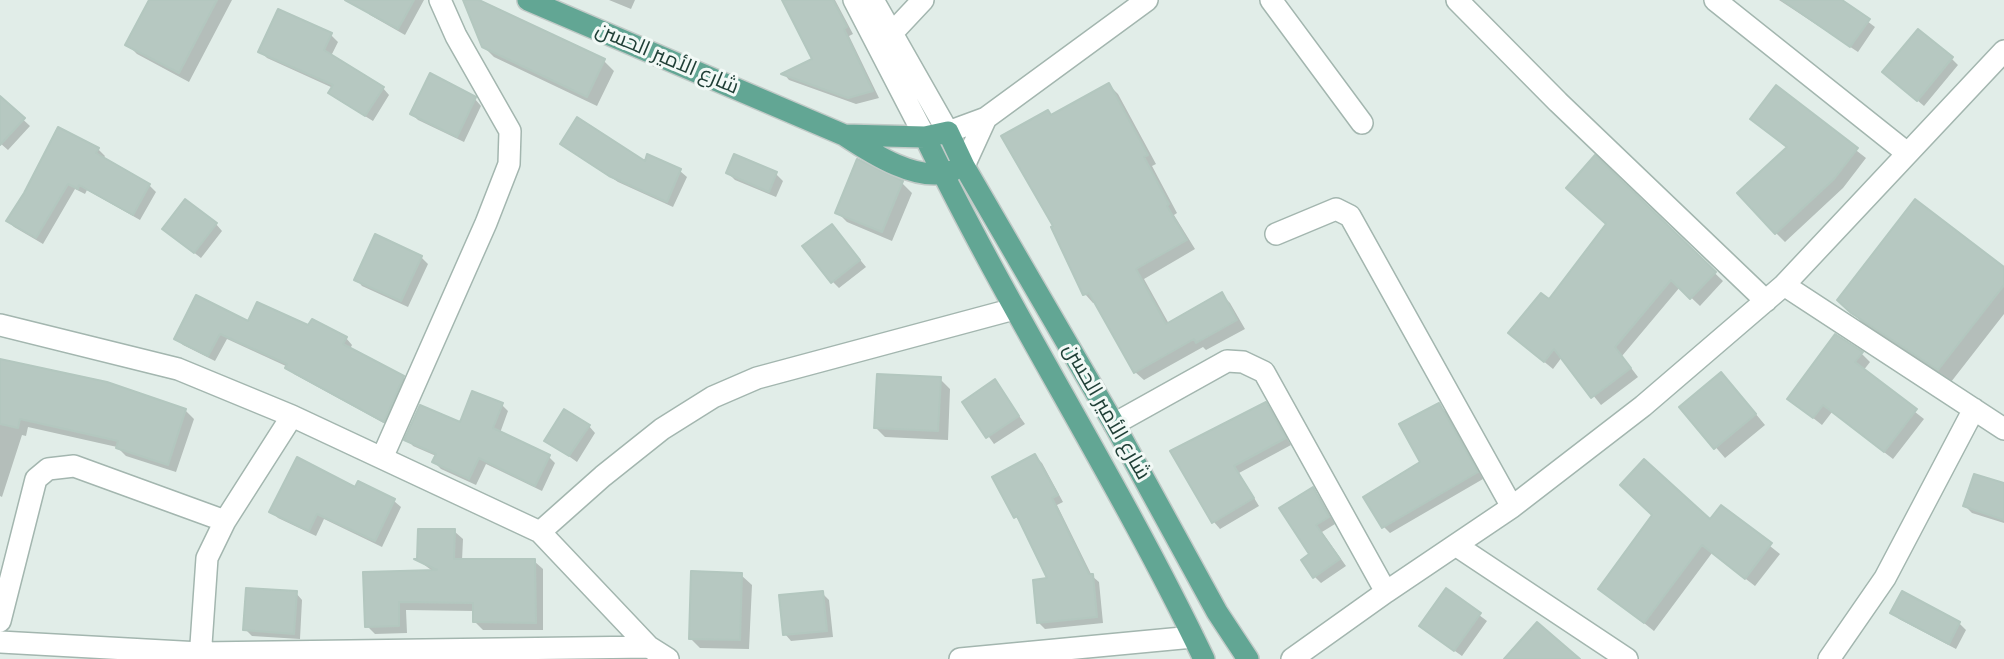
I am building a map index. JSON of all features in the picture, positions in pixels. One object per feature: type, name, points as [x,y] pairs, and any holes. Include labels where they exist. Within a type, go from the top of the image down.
[{"type":"main road","name":"شارع الأمير الحسن","points":[[528,0],[844,135],[868,151],[905,168],[943,175]]},
{"type":"main road","name":"شارع الأمير الحسن","points":[[844,135],[925,137],[948,132],[964,166],[1114,424],[1217,612],[1248,659]]},
{"type":"main road","name":"شارع الأمير الحسن","points":[[925,137],[1014,309],[1089,439],[1204,659]]},
{"type":"main road","points":[[943,175],[964,166]]},
{"type":"street","points":[[382,458],[486,223],[509,164],[510,131],[456,36],[440,0]]},
{"type":"street","points":[[854,0],[925,137]]},
{"type":"street","points":[[873,0],[948,132],[986,118],[1147,0]]},
{"type":"street","points":[[893,32],[923,0]]},
{"type":"street","points":[[1271,0],[1362,122]]},
{"type":"street","points":[[1457,0],[1558,102],[1766,301]]},
{"type":"street","points":[[1715,0],[1907,153]]},
{"type":"street","points":[[1292,659],[1385,592],[1512,507],[1643,406],[1766,301],[2004,51]]},
{"type":"street","points":[[964,166],[986,118]]},
{"type":"street","points":[[1276,234],[1336,209],[1350,216],[1512,507]]},
{"type":"street","points":[[1784,285],[2004,429]]},
{"type":"street","points":[[540,532],[652,437],[713,397],[757,378],[1014,309]]},
{"type":"street","points":[[0,324],[178,369],[292,416],[540,532],[649,647],[668,659]]},
{"type":"street","points":[[1114,424],[1227,361],[1243,362],[1264,372],[1385,592]]},
{"type":"street","points":[[1829,659],[1885,578],[1974,409]]},
{"type":"street","points":[[200,656],[207,558],[225,520],[292,416]]},
{"type":"street","points":[[0,621],[36,479],[48,470],[74,466],[225,520]]},
{"type":"street","points":[[1457,546],[1628,659]]},
{"type":"street","points":[[960,659],[1193,636]]},
{"type":"street","points":[[0,642],[200,656],[649,647]]},
{"type":"building","points":[[149,0],[217,0],[179,73],[125,45]]},
{"type":"building","points":[[345,0],[414,0],[398,29]]},
{"type":"building","points":[[463,0],[479,0],[605,59],[587,97],[482,47]]},
{"type":"building","points":[[782,0],[833,0],[873,91],[848,98],[781,74],[812,59]]},
{"type":"building","points":[[1782,0],[1842,0],[1870,19],[1850,47]]},
{"type":"building","points":[[278,9],[332,33],[324,50],[384,87],[365,116],[328,93],[333,85],[258,52]]},
{"type":"building","points":[[1918,29],[1953,57],[1917,101],[1882,72]]},
{"type":"building","points":[[430,73],[476,97],[457,137],[410,114]]},
{"type":"building","points":[[1109,83],[1148,155],[1144,157],[1169,204],[1167,206],[1187,240],[1136,269],[1166,324],[1222,292],[1237,320],[1196,343],[1194,339],[1134,373],[1089,293],[1083,295],[1051,227],[1053,226],[1001,136],[1048,110],[1051,115]]},
{"type":"building","points":[[1776,85],[1858,148],[1834,179],[1775,234],[1737,193],[1787,147],[1750,119]]},
{"type":"building","points":[[0,96],[25,118],[0,145]]},
{"type":"building","points":[[577,117],[645,161],[647,154],[681,169],[667,202],[609,176],[560,144]]},
{"type":"building","points":[[58,127],[99,148],[96,153],[150,184],[133,215],[79,185],[78,189],[68,184],[36,238],[6,221],[24,193]]},
{"type":"building","points":[[734,154],[777,172],[769,192],[726,173]]},
{"type":"building","points":[[1595,155],[1716,272],[1690,299],[1671,280],[1615,347],[1631,368],[1591,398],[1554,349],[1544,362],[1508,333],[1541,293],[1549,299],[1606,224],[1566,188]]},
{"type":"building","points":[[857,159],[903,181],[882,232],[835,213]]},
{"type":"building","points":[[185,199],[217,223],[194,253],[162,229]]},
{"type":"building","points":[[1915,199],[2004,267],[2004,285],[1938,370],[1851,313],[1837,300]]},
{"type":"building","points":[[832,224],[860,260],[831,283],[802,246]]},
{"type":"building","points":[[375,234],[422,256],[401,301],[354,280]]},
{"type":"building","points":[[196,295],[248,321],[257,302],[308,325],[312,319],[347,337],[343,344],[404,376],[384,422],[285,368],[287,364],[220,334],[208,356],[174,339]]},
{"type":"building","points":[[1835,334],[1863,352],[1855,362],[1917,409],[1884,452],[1823,405],[1813,418],[1787,399]]},
{"type":"building","points":[[0,359],[107,382],[186,409],[168,465],[116,448],[118,441],[20,419],[18,428],[0,424]]},
{"type":"building","points":[[1721,372],[1756,414],[1714,449],[1679,407]]},
{"type":"building","points":[[877,374],[941,377],[938,431],[874,428]]},
{"type":"building","points":[[995,379],[1019,416],[986,438],[962,402]]},
{"type":"building","points":[[472,391],[503,403],[493,428],[550,455],[535,486],[479,458],[469,479],[432,462],[436,454],[404,440],[420,405],[460,422]]},
{"type":"building","points":[[1266,402],[1286,438],[1234,466],[1254,498],[1212,523],[1170,451]]},
{"type":"building","points":[[1439,403],[1478,472],[1382,528],[1363,497],[1420,462],[1399,424]]},
{"type":"building","points":[[564,409],[590,425],[569,456],[544,441]]},
{"type":"building","points":[[1035,454],[1058,495],[1052,498],[1089,574],[1093,574],[1097,617],[1037,623],[1033,580],[1047,578],[1017,516],[1014,518],[992,477]]},
{"type":"building","points":[[297,457],[355,487],[358,481],[395,499],[375,541],[317,514],[309,531],[269,512]]},
{"type":"building","points":[[1644,459],[1710,519],[1721,505],[1772,543],[1745,579],[1702,545],[1644,623],[1598,589],[1652,515],[1620,485]]},
{"type":"building","points":[[1974,474],[2004,483],[2004,520],[1963,506]]},
{"type":"building","points":[[1313,487],[1329,517],[1316,525],[1340,559],[1313,578],[1301,560],[1309,554],[1279,508]]},
{"type":"building","points":[[418,529],[455,529],[454,559],[535,559],[536,623],[473,622],[473,603],[399,602],[399,626],[365,627],[363,572],[437,570],[414,559],[417,559]]},
{"type":"building","points":[[691,571],[742,573],[740,640],[689,639]]},
{"type":"building","points":[[246,588],[297,591],[294,634],[243,630]]},
{"type":"building","points":[[1446,588],[1481,613],[1454,651],[1419,626]]},
{"type":"building","points":[[823,591],[827,631],[783,635],[779,595]]},
{"type":"building","points":[[1902,591],[1960,622],[1949,644],[1890,613]]},
{"type":"building","points":[[1537,622],[1580,659],[1504,659]]}]
